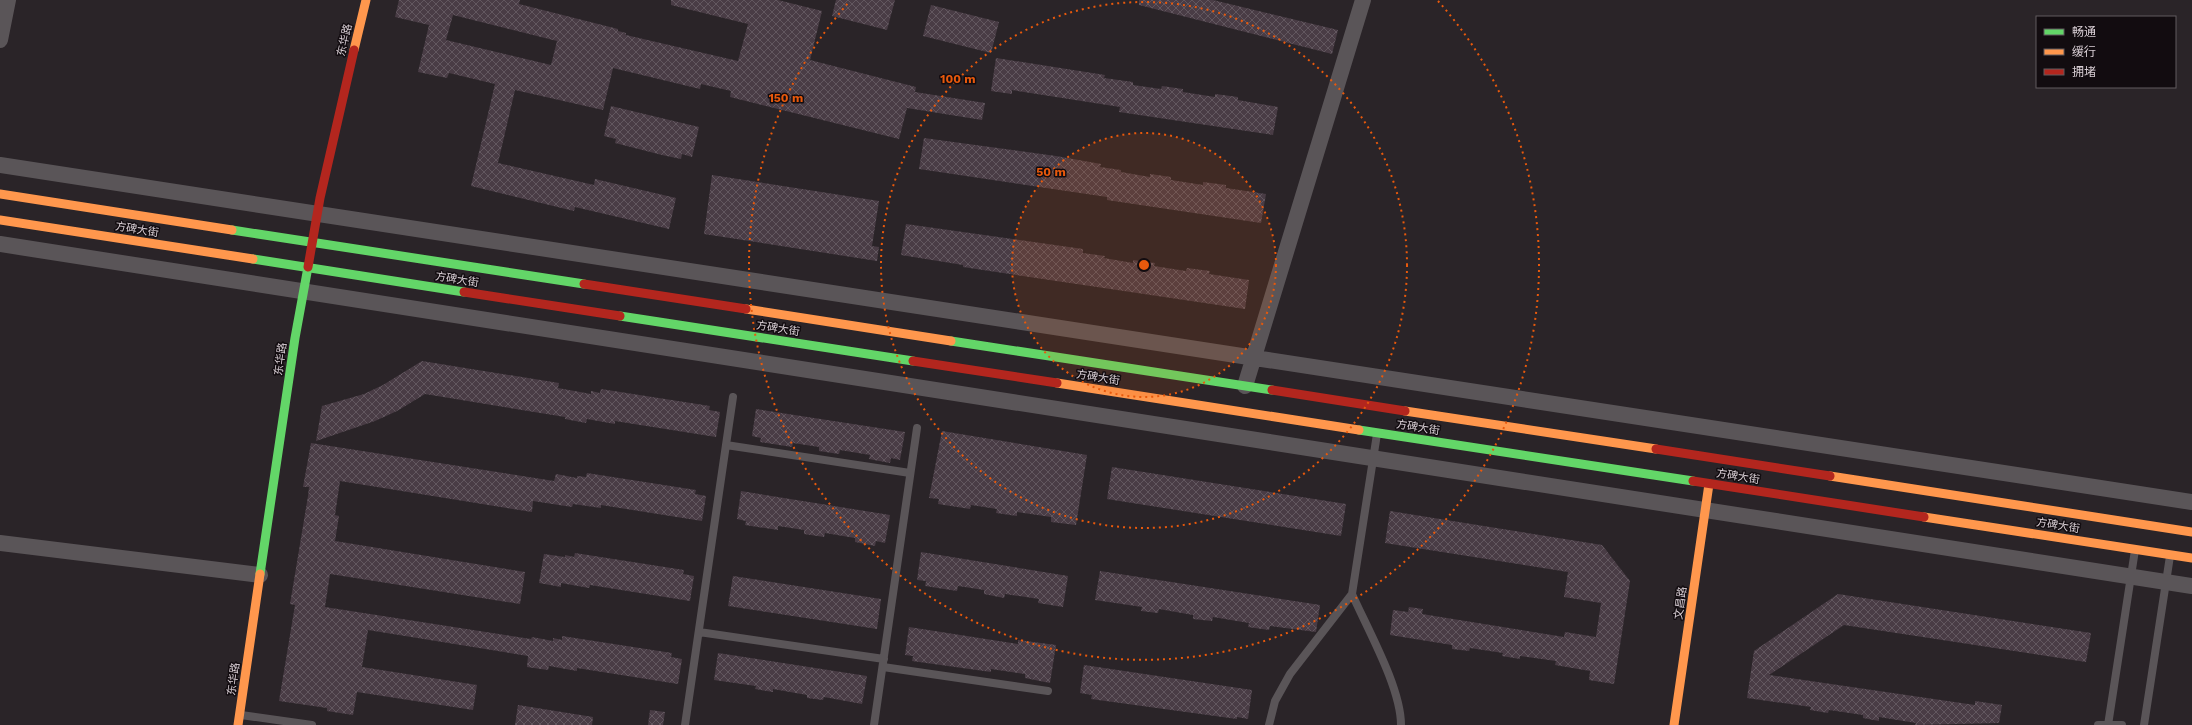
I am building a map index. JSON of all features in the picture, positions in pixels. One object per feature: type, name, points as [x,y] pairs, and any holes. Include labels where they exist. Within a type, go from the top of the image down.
[{"type":"main road","name":"东华路","points":[[238,725],[307,268],[317,214],[366,0]]},
{"type":"main road","name":"方碑大街","points":[[0,194],[2192,532]]},
{"type":"main road","name":"方碑大街","points":[[0,220],[2192,558]]},
{"type":"main road","name":"文昌路","points":[[1674,725],[1709,484]]},
{"type":"street","points":[[0,40],[8,0]]},
{"type":"street","points":[[1245,386],[1363,0]]},
{"type":"street","points":[[0,165],[2192,502]]},
{"type":"street","points":[[0,244],[2192,586]]},
{"type":"street","points":[[0,543],[260,574]]},
{"type":"lane","points":[[684,725],[733,397]]},
{"type":"lane","points":[[874,725],[917,428]]},
{"type":"lane","points":[[1269,725],[1275,701],[1290,674],[1352,594],[1378,433]]},
{"type":"lane","points":[[726,445],[910,473]]},
{"type":"lane","points":[[2108,725],[2135,549]]},
{"type":"lane","points":[[2144,725],[2170,555]]},
{"type":"lane","points":[[1352,594],[1396,693],[1401,711],[1401,725]]},
{"type":"lane","points":[[698,632],[1048,691]]},
{"type":"lane","points":[[240,715],[312,725]]},
{"type":"lane","points":[[2098,725],[2122,725]]},
{"type":"building","points":[[399,0],[520,0],[519,4],[618,29],[618,31],[626,33],[626,35],[738,61],[748,24],[671,5],[671,0],[778,0],[822,11],[810,60],[916,87],[915,92],[985,103],[982,120],[907,108],[899,139],[730,97],[731,91],[701,84],[700,89],[613,68],[603,110],[515,90],[498,163],[594,185],[595,179],[676,198],[669,229],[575,207],[574,211],[471,186],[495,84],[449,73],[447,78],[418,72],[429,25],[395,17]],"holes":[[[453,15],[557,41],[551,65],[446,40]]]},
{"type":"building","points":[[836,0],[895,0],[887,30],[832,16]]},
{"type":"building","points":[[1139,0],[1213,0],[1338,30],[1332,54],[1139,5]]},
{"type":"building","points":[[931,5],[999,22],[991,53],[923,36]]},
{"type":"building","points":[[996,58],[1105,75],[1104,78],[1133,82],[1133,85],[1161,89],[1162,86],[1183,89],[1183,92],[1215,97],[1215,94],[1238,97],[1238,100],[1278,107],[1273,135],[1119,112],[1120,107],[1012,90],[1012,94],[991,91]]},
{"type":"building","points":[[611,106],[699,127],[692,157],[682,154],[681,159],[615,143],[616,139],[604,136]]},
{"type":"building","points":[[924,138],[1056,156],[1101,164],[1100,167],[1121,170],[1121,172],[1150,177],[1150,174],[1171,177],[1171,180],[1203,185],[1203,182],[1226,185],[1226,188],[1266,194],[1261,223],[1107,200],[1107,197],[919,169]]},
{"type":"building","points":[[712,175],[879,201],[872,246],[879,247],[877,261],[704,234]]},
{"type":"building","points":[[906,224],[1083,249],[1083,253],[1105,256],[1104,258],[1133,263],[1133,260],[1155,263],[1154,266],[1186,271],[1187,268],[1210,271],[1209,274],[1249,280],[1245,309],[963,267],[963,265],[901,255]]},
{"type":"building","points":[[422,361],[559,383],[558,388],[591,394],[591,391],[600,393],[601,389],[710,406],[709,410],[720,412],[716,437],[615,421],[615,424],[587,419],[586,423],[565,419],[565,417],[425,394],[397,411],[375,421],[316,441],[322,406],[364,394],[383,385]]},
{"type":"building","points":[[756,409],[905,432],[900,460],[891,458],[890,463],[869,459],[870,455],[840,450],[839,454],[819,451],[819,447],[793,443],[792,447],[760,442],[761,438],[752,436]]},
{"type":"building","points":[[942,431],[1087,455],[1076,525],[1051,522],[1051,517],[1017,512],[1017,516],[996,513],[997,509],[971,505],[970,509],[938,504],[939,499],[929,498]]},
{"type":"building","points":[[311,443],[554,481],[556,474],[577,478],[577,476],[586,477],[587,473],[696,490],[695,494],[706,496],[702,521],[601,505],[601,508],[573,504],[572,507],[533,501],[532,512],[340,481],[335,515],[339,516],[335,541],[525,572],[520,604],[330,574],[325,607],[531,639],[532,637],[553,641],[553,638],[562,640],[562,636],[672,653],[671,657],[682,659],[678,684],[577,668],[577,671],[549,666],[548,670],[527,667],[528,656],[368,630],[362,667],[477,685],[473,710],[357,692],[353,715],[327,711],[327,708],[279,701],[295,605],[290,604],[308,496],[309,487],[303,487]]},
{"type":"building","points":[[1112,467],[1346,504],[1341,536],[1107,499]]},
{"type":"building","points":[[741,491],[890,515],[885,543],[876,541],[875,546],[855,542],[855,538],[825,533],[824,537],[804,534],[804,530],[778,526],[778,530],[745,525],[746,521],[737,519]]},
{"type":"building","points":[[1390,511],[1602,545],[1630,581],[1614,684],[1589,680],[1590,671],[1555,665],[1556,661],[1520,656],[1520,659],[1502,656],[1503,653],[1470,648],[1469,651],[1452,649],[1452,645],[1390,635],[1393,610],[1408,612],[1409,607],[1423,609],[1422,614],[1564,637],[1565,632],[1596,637],[1601,603],[1564,597],[1568,572],[1385,543]]},
{"type":"building","points":[[921,552],[1068,576],[1063,607],[1038,603],[1039,599],[1005,594],[1004,598],[984,594],[984,590],[958,586],[957,591],[925,586],[926,581],[917,580]]},
{"type":"building","points":[[575,553],[684,570],[683,574],[694,576],[690,601],[590,585],[589,588],[561,583],[561,587],[539,583],[544,554],[574,557]]},
{"type":"building","points":[[1100,571],[1320,605],[1316,632],[1270,626],[1269,630],[1248,627],[1249,623],[1213,617],[1212,621],[1193,619],[1193,615],[1159,609],[1158,613],[1141,611],[1142,607],[1095,600]]},
{"type":"building","points":[[733,576],[881,599],[877,629],[728,606]]},
{"type":"building","points":[[1838,594],[2091,633],[2086,662],[1844,625],[1769,675],[1975,705],[1975,701],[2002,705],[1999,723],[1915,725],[1916,723],[1879,717],[1879,721],[1863,718],[1863,715],[1829,710],[1828,713],[1810,710],[1811,707],[1747,698],[1754,651]]},
{"type":"building","points":[[909,627],[1018,644],[1018,640],[1056,645],[1050,683],[1025,678],[1025,674],[991,669],[991,672],[912,661],[913,656],[905,655]]},
{"type":"building","points":[[718,653],[867,676],[862,704],[824,697],[823,700],[807,698],[807,695],[773,689],[773,692],[755,689],[756,686],[714,680]]},
{"type":"building","points":[[1084,665],[1252,690],[1248,719],[1237,717],[1237,719],[1091,699],[1092,695],[1080,693]]},
{"type":"building","points":[[518,705],[593,717],[592,725],[515,725]]},
{"type":"building","points":[[650,710],[665,712],[663,725],[648,725]]},
{"type":"traffic: fast","points":[[232,230],[584,284]]},
{"type":"traffic: fast","points":[[253,259],[464,292]]},
{"type":"traffic: fast","points":[[260,574],[295,338],[308,267]]},
{"type":"traffic: fast","points":[[620,316],[913,361]]},
{"type":"traffic: fast","points":[[951,341],[1272,390]]},
{"type":"traffic: fast","points":[[1359,430],[1693,481]]},
{"type":"traffic: slow","points":[[354,50],[366,0]]},
{"type":"traffic: slow","points":[[0,194],[232,230]]},
{"type":"traffic: slow","points":[[0,220],[253,259]]},
{"type":"traffic: slow","points":[[746,309],[951,341]]},
{"type":"traffic: slow","points":[[1057,383],[1359,430]]},
{"type":"traffic: slow","points":[[1405,411],[1656,449]]},
{"type":"traffic: slow","points":[[1830,476],[2192,532]]},
{"type":"traffic: slow","points":[[1674,725],[1709,484]]},
{"type":"traffic: slow","points":[[1924,517],[2192,558]]},
{"type":"traffic: slow","points":[[238,725],[260,574]]},
{"type":"traffic: jam","points":[[308,267],[320,198],[354,50]]},
{"type":"traffic: jam","points":[[584,284],[746,309]]},
{"type":"traffic: jam","points":[[464,292],[620,316]]},
{"type":"traffic: jam","points":[[913,361],[1057,383]]},
{"type":"traffic: jam","points":[[1272,390],[1405,411]]},
{"type":"traffic: jam","points":[[1656,449],[1830,476]]},
{"type":"traffic: jam","points":[[1693,481],[1924,517]]}]
